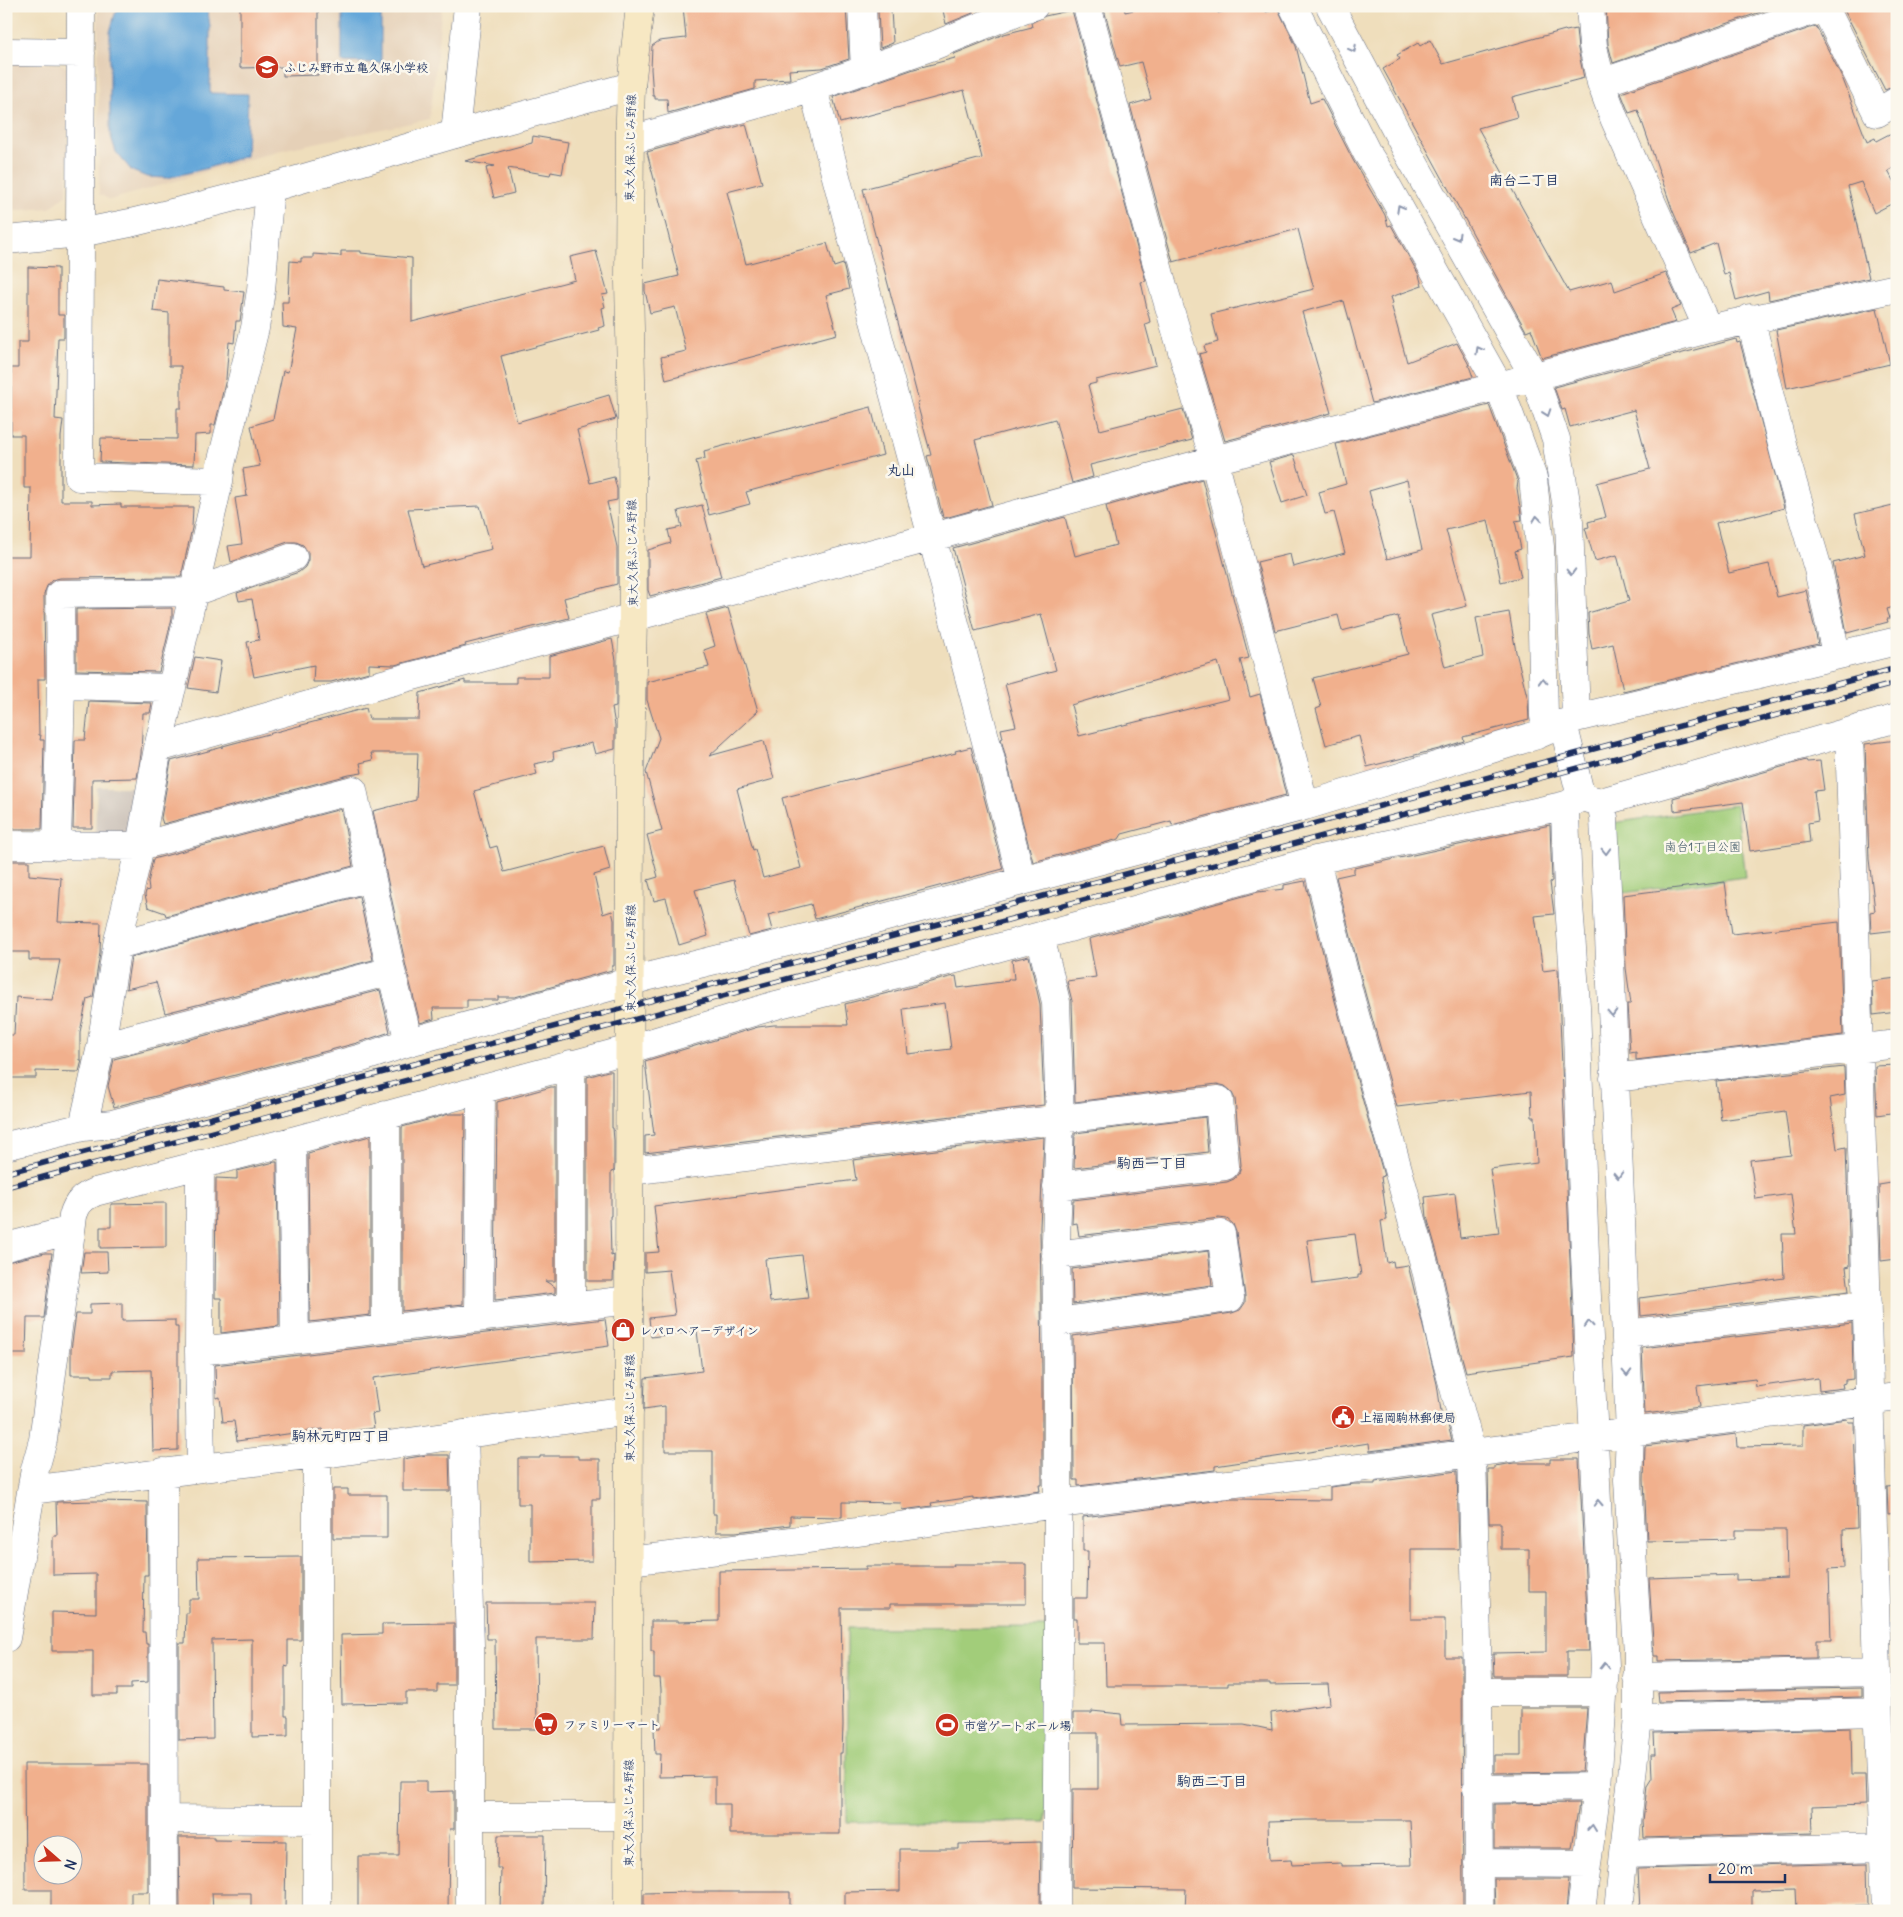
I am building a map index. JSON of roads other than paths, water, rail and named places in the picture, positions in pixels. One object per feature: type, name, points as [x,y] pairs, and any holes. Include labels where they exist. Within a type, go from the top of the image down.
[{"type":"main road","name":"東大久保ふじみ野線","points":[[628,1911],[630,763],[633,618],[632,427],[628,281],[631,86],[640,6]]},
{"type":"street","points":[[81,6],[79,476],[219,481]]},
{"type":"street","points":[[456,134],[468,6]]},
{"type":"street","points":[[862,6],[865,71]]},
{"type":"street","points":[[631,140],[813,88],[865,71],[987,15],[1034,6]]},
{"type":"street","points":[[1088,6],[1163,286],[1214,460],[1305,806]]},
{"type":"street","points":[[1293,6],[1367,153],[1499,386],[1533,478],[1540,548],[1544,716],[1562,724]]},
{"type":"street","points":[[1330,6],[1407,151],[1534,376],[1556,440],[1569,521],[1562,724],[1583,801],[1604,818],[1630,1434],[1628,1480],[1638,1654],[1638,1718],[1618,1911]]},
{"type":"street","points":[[1590,6],[1593,46],[1601,83],[1642,185],[1708,329]]},
{"type":"street","points":[[1601,83],[1824,7],[1877,113],[1897,101]]},
{"type":"street","points":[[6,52],[81,53]]},
{"type":"street","points":[[6,240],[80,233],[130,223],[270,188],[631,86]]},
{"type":"street","points":[[813,88],[865,293],[933,537],[1022,882]]},
{"type":"street","points":[[83,1127],[101,1046],[117,945],[140,846],[158,748],[254,328],[261,290],[270,188]]},
{"type":"street","points":[[158,748],[379,685],[1708,329],[1750,318],[1897,288]]},
{"type":"street","points":[[1750,318],[1785,456],[1818,569],[1836,654]]},
{"type":"street","points":[[57,846],[61,685],[60,594],[193,592],[293,557]]},
{"type":"street","points":[[6,1146],[83,1127],[122,1122],[362,1058],[409,1042],[630,981],[1022,882],[1305,806],[1537,735],[1562,724],[1836,654],[1897,641]]},
{"type":"street","points":[[61,685],[172,688]]},
{"type":"street","points":[[6,1638],[31,1490],[43,1440],[71,1230],[75,1208],[86,1196],[95,1192],[292,1141],[630,1049],[776,1005],[964,957],[1316,860],[1583,801],[1897,718]]},
{"type":"street","points":[[1849,732],[1876,1672],[1886,1911]]},
{"type":"street","points":[[6,845],[140,846],[353,790],[391,971],[409,1042]]},
{"type":"street","points":[[1581,1911],[1597,1786],[1605,1666],[1576,1006],[1565,814],[1583,801]]},
{"type":"street","points":[[1316,860],[1350,997],[1427,1274],[1436,1319],[1472,1454],[1478,1692],[1479,1911]]},
{"type":"street","points":[[117,945],[371,877]]},
{"type":"street","points":[[1040,936],[1056,1002],[1060,1118],[1056,1255],[1058,1654],[1056,1911]]},
{"type":"street","points":[[101,1046],[391,971]]},
{"type":"street","points":[[1614,1078],[1897,1044]]},
{"type":"street","points":[[571,1306],[572,1064]]},
{"type":"street","points":[[479,1317],[482,1089]]},
{"type":"street","points":[[629,1171],[1219,1100],[1225,1166],[1057,1186]]},
{"type":"street","points":[[386,1115],[386,1328]]},
{"type":"street","points":[[292,1141],[295,1340]]},
{"type":"street","points":[[200,1164],[200,1468]]},
{"type":"street","points":[[6,1247],[71,1230]]},
{"type":"street","points":[[1056,1255],[1221,1234],[1230,1298],[1057,1322]]},
{"type":"street","points":[[199,1352],[629,1300]]},
{"type":"street","points":[[1626,1334],[1866,1305]]},
{"type":"street","points":[[628,1561],[810,1539],[1057,1504],[1472,1454],[1897,1398]]},
{"type":"street","points":[[31,1490],[163,1472],[317,1455],[629,1411]]},
{"type":"street","points":[[464,1434],[470,1646],[470,1911]]},
{"type":"street","points":[[317,1455],[317,1911]]},
{"type":"street","points":[[163,1472],[164,1911]]},
{"type":"street","points":[[1637,1677],[1876,1672]]},
{"type":"street","points":[[1478,1692],[1604,1692]]},
{"type":"street","points":[[1638,1718],[1878,1712]]},
{"type":"street","points":[[1477,1788],[1597,1786]]},
{"type":"street","points":[[470,1816],[628,1816]]},
{"type":"street","points":[[165,1819],[317,1820]]},
{"type":"street","points":[[1624,1854],[1884,1848]]},
{"type":"street","points":[[1478,1863],[1587,1864]]},
{"type":"water","points":[[122,6],[203,6],[208,12],[210,27],[210,93],[248,94],[246,156],[167,178],[147,177],[132,171],[116,152],[110,133],[110,32],[115,14]]},
{"type":"water","points":[[342,6],[381,6],[381,63],[342,62]]},
{"type":"railway","points":[[6,1173],[1897,668]]},
{"type":"railway","points":[[6,1187],[1897,683]]},
{"type":"place","name":"ふじみ野市立亀久保小学校","points":[[267,67]]},
{"type":"place","name":"レパロヘアーデザイン","points":[[623,1330]]},
{"type":"place","name":"上福岡駒林郵便局","points":[[1343,1417]]},
{"type":"place","name":"ファミリーマート","points":[[546,1724]]},
{"type":"place","name":"市営ゲートボール場","points":[[947,1725]]},
{"type":"district","name":"南台二丁目","points":[[1524,180]]},
{"type":"district","name":"丸山","points":[[901,470]]},
{"type":"district","name":"駒西一丁目","points":[[1152,1163]]},
{"type":"district","name":"駒林元町四丁目","points":[[341,1436]]},
{"type":"district","name":"駒西二丁目","points":[[1212,1781]]},
{"type":"park label","name":"南台1丁目公園","points":[[1703,846]]}]
